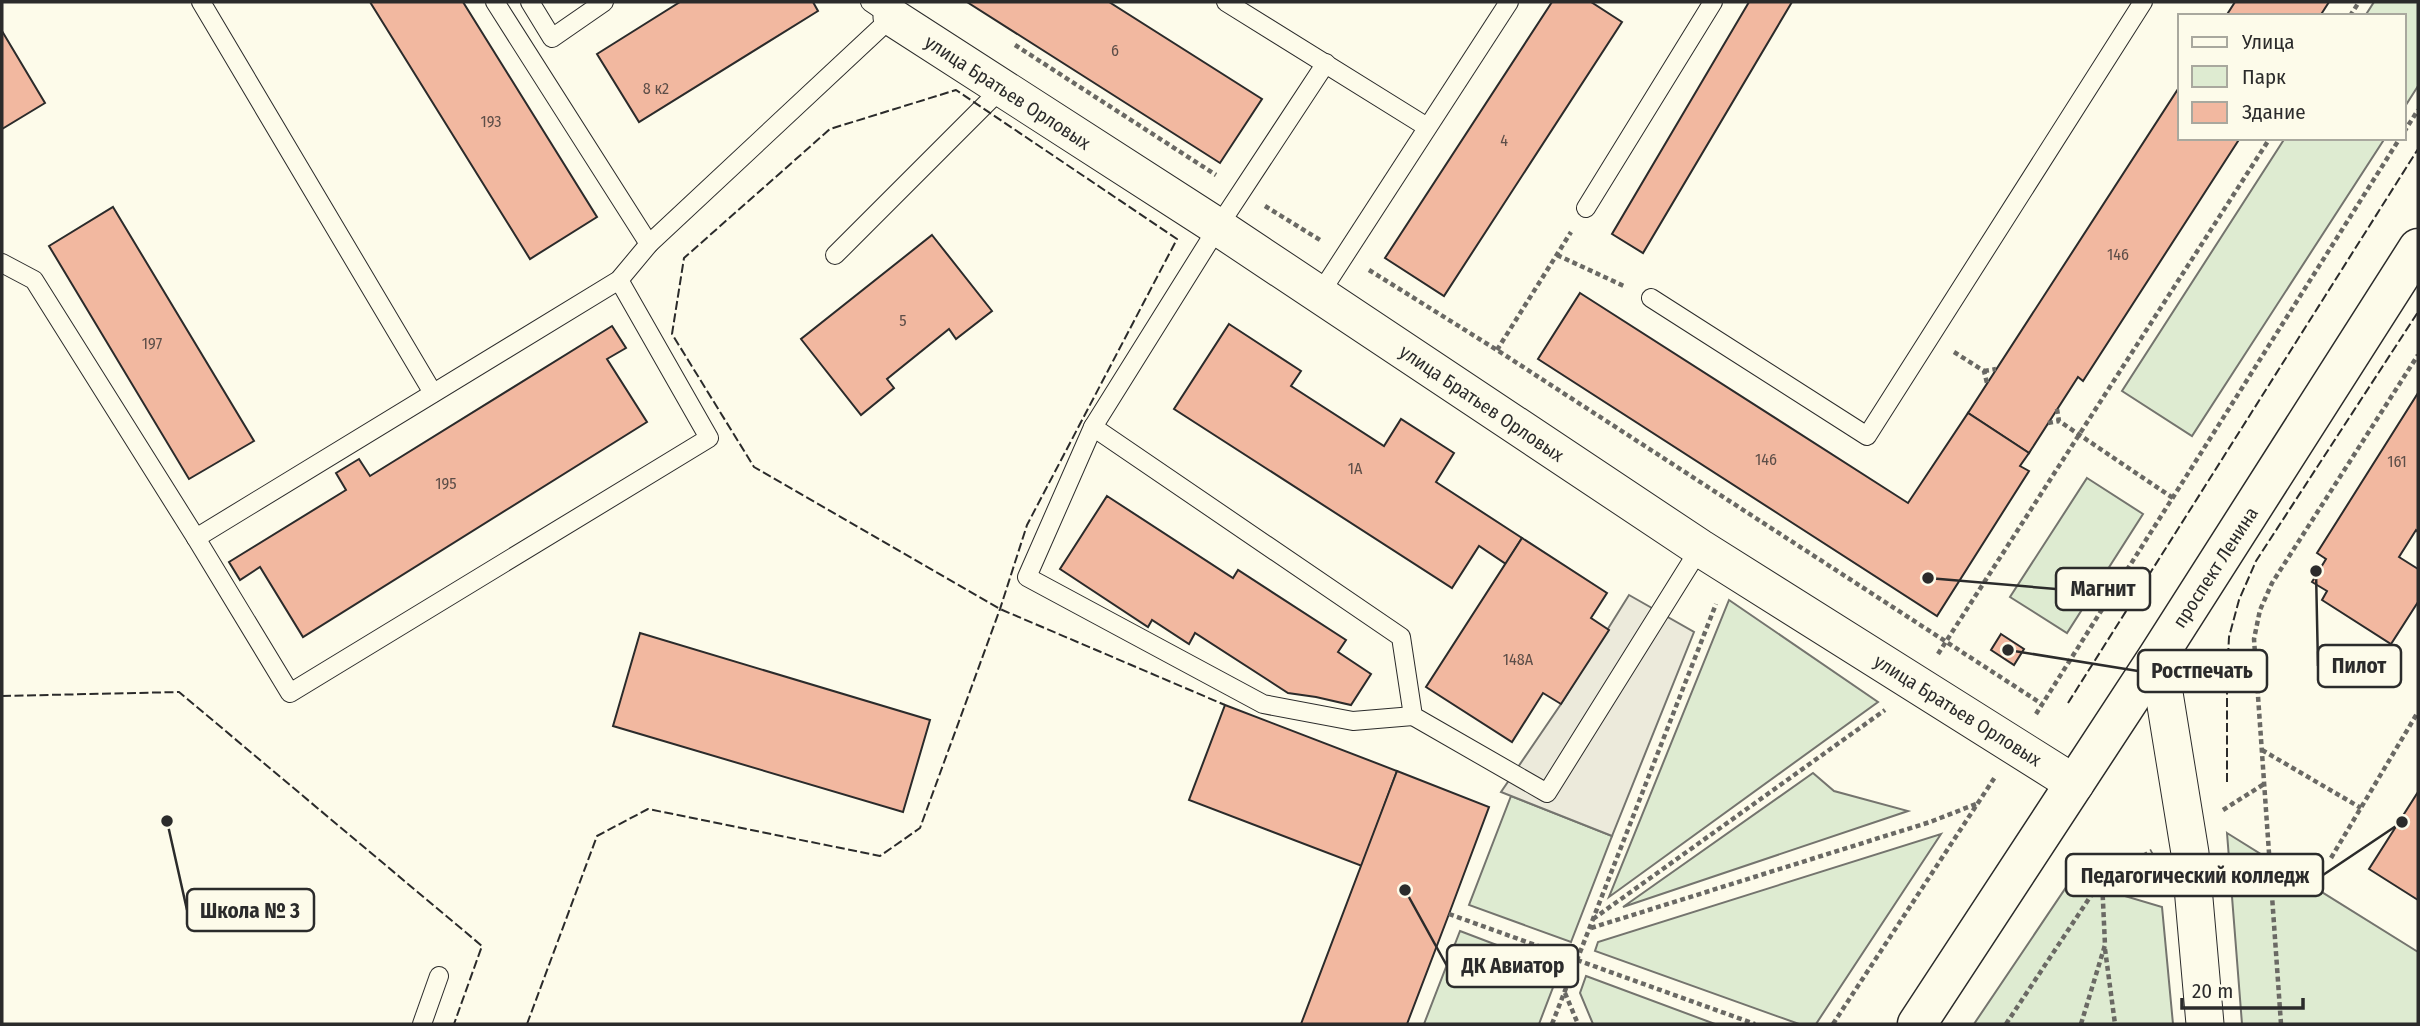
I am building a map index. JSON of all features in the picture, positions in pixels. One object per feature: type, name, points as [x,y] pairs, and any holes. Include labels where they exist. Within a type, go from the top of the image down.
[{"type":"main road","name":"проспект Ленина","points":[[1917,1024],[2158,656],[2418,248]]},
{"type":"street","name":"улица Братьев Орловых","points":[[881,10],[1218,227],[1715,558],[2075,784]]},
{"type":"street","points":[[2158,656],[2187,831],[2205,1024]]},
{"type":"lane","points":[[201,2],[433,393]]},
{"type":"lane","points":[[495,2],[649,244]]},
{"type":"lane","points":[[530,2],[552,38],[604,2]]},
{"type":"lane","points":[[1226,2],[1427,128]]},
{"type":"lane","points":[[1319,295],[1508,2]]},
{"type":"lane","points":[[1586,208],[1713,2]]},
{"type":"lane","points":[[1651,298],[1867,436],[2143,2]]},
{"type":"lane","points":[[196,538],[619,280],[649,244],[881,10]]},
{"type":"lane","points":[[1326,63],[1241,191],[1093,427],[1027,577],[1263,704],[1353,721],[1413,716],[1547,793],[1715,558]]},
{"type":"lane","points":[[835,255],[1002,89]]},
{"type":"lane","points":[[2,263],[34,280],[290,693],[709,438],[619,280]]},
{"type":"lane","points":[[1093,427],[1401,637],[1413,716]]},
{"type":"lane","points":[[422,1024],[439,976]]},
{"type":"path","points":[[1014,45],[1241,191],[1497,350],[2042,704]]},
{"type":"path","points":[[2406,129],[2418,110]]},
{"type":"path","points":[[1593,919],[1919,686],[2269,140]]},
{"type":"path","points":[[1833,1024],[2016,747],[2399,140]]},
{"type":"path","points":[[1497,350],[1586,208]]},
{"type":"path","points":[[1557,255],[1651,298]]},
{"type":"path","points":[[1932,337],[1984,371],[1996,369]]},
{"type":"path","points":[[2281,1024],[2254,639],[2260,610],[2272,583],[2418,355]]},
{"type":"path","points":[[1984,371],[1987,383]]},
{"type":"path","points":[[2057,409],[2059,421],[2173,498]]},
{"type":"path","points":[[2048,424],[2059,421]]},
{"type":"path","points":[[1552,1024],[1590,928],[1715,558]]},
{"type":"path","points":[[2331,858],[2418,712]]},
{"type":"path","points":[[2262,750],[2361,808]]},
{"type":"path","points":[[2006,1024],[2102,879],[2264,784]]},
{"type":"path","points":[[1590,928],[1917,826],[1977,804]]},
{"type":"path","points":[[2102,879],[2105,945],[2115,1024]]},
{"type":"path","points":[[1449,914],[1755,1024]]},
{"type":"path","points":[[2081,1024],[2105,945]]},
{"type":"path","points":[[1565,992],[1578,1024]]},
{"type":"green space","points":[[2374,2],[2418,2],[2418,86],[2406,105],[2406,14],[2366,14]]},
{"type":"green space","points":[[2284,140],[2384,140],[2192,436],[2122,391]]},
{"type":"green space","points":[[2087,478],[2143,514],[2067,633],[2010,597]]},
{"type":"green space","points":[[1729,600],[1878,702],[1609,897]]},
{"type":"green space","points":[[1813,773],[1834,791],[1908,811],[1623,907]]},
{"type":"green space","points":[[1511,796],[1612,836],[1571,942],[1469,905]]},
{"type":"green space","points":[[2227,833],[2418,952],[2418,1024],[2242,1024]]},
{"type":"green space","points":[[1941,834],[1816,1024],[1799,1024],[1595,951],[1598,942]]},
{"type":"green space","points":[[2071,880],[2162,907],[2173,1024],[1974,1024]]},
{"type":"green space","points":[[1460,931],[1560,969],[1539,1024],[1424,1024]]},
{"type":"green space","points":[[1586,976],[1715,1024],[1593,1024],[1580,993]]},
{"type":"shaded area","points":[[1629,595],[1694,632],[1612,836],[1501,792],[1561,704]]},
{"type":"building","points":[[370,2],[463,2],[597,217],[530,259]]},
{"type":"building","points":[[680,2],[813,2],[818,11],[639,122],[597,54]]},
{"type":"building","points":[[967,2],[1109,2],[1262,99],[1220,163]]},
{"type":"building","points":[[1552,2],[1591,2],[1622,22],[1444,296],[1385,258]]},
{"type":"building","points":[[1749,2],[1792,2],[1643,253],[1612,234]]},
{"type":"building","points":[[2235,2],[2329,2],[2321,14],[2227,14]]},
{"type":"building","points":[[2,31],[45,103],[2,129]]},
{"type":"building","points":[[2178,89],[2178,140],[2239,140],[2083,381],[2078,377],[2029,453],[1968,413]]},
{"type":"building","points":[[113,207],[254,441],[189,479],[49,246]]},
{"type":"building","points":[[932,235],[992,311],[956,339],[949,329],[887,379],[894,388],[861,415],[801,339]]},
{"type":"building","points":[[1580,293],[1908,503],[1968,413],[2029,453],[2020,466],[2029,471],[1937,616],[1538,359]]},
{"type":"building","points":[[1229,324],[1301,371],[1291,386],[1384,446],[1401,419],[1454,453],[1436,482],[1522,538],[1506,564],[1479,546],[1452,588],[1174,409]]},
{"type":"building","points":[[612,326],[626,348],[607,359],[647,422],[303,637],[260,567],[240,580],[229,562],[346,490],[336,473],[359,459],[370,476]]},
{"type":"building","points":[[2418,393],[2418,532],[2416,530],[2399,557],[2418,569],[2418,602],[2391,644],[2322,600],[2327,591],[2312,582],[2326,559],[2317,553]]},
{"type":"building","points":[[1107,496],[1233,578],[1238,570],[1346,640],[1338,652],[1371,674],[1351,705],[1288,693],[1195,633],[1189,644],[1152,620],[1148,627],[1060,569]]},
{"type":"building","points":[[1522,538],[1607,593],[1591,618],[1609,630],[1561,704],[1543,693],[1512,742],[1426,687]]},
{"type":"building","points":[[640,633],[930,720],[903,812],[613,726]]},
{"type":"building","points":[[2001,634],[2024,649],[2014,665],[1991,650]]},
{"type":"building","points":[[1225,705],[1397,771],[1362,866],[1189,800]]},
{"type":"building","points":[[1397,771],[1489,807],[1449,914],[1407,1024],[1301,1024]]},
{"type":"building","points":[[2418,792],[2418,900],[2369,869]]},
{"type":"fence","points":[[527,1024],[597,836],[648,809],[880,856],[920,828],[1000,609],[1027,525],[1177,239],[956,90],[830,129],[684,258],[672,334],[754,467],[1000,609],[1225,705]]},
{"type":"fence","points":[[2068,703],[2418,149]]},
{"type":"fence","points":[[2227,782],[2229,637],[2239,600],[2256,561],[2418,312]]},
{"type":"fence","points":[[2,696],[179,692],[482,946],[454,1024]]},
{"type":"place","name":"Пилот","points":[[2316,571]]},
{"type":"place","name":"Магнит","points":[[1928,578]]},
{"type":"place","name":"Ростпечать","points":[[2008,650]]},
{"type":"place","name":"Школа № 3","points":[[167,821]]},
{"type":"place","name":"Педагогический колледж","points":[[2402,822]]},
{"type":"place","name":"ДК Авиатор","points":[[1405,890]]}]
